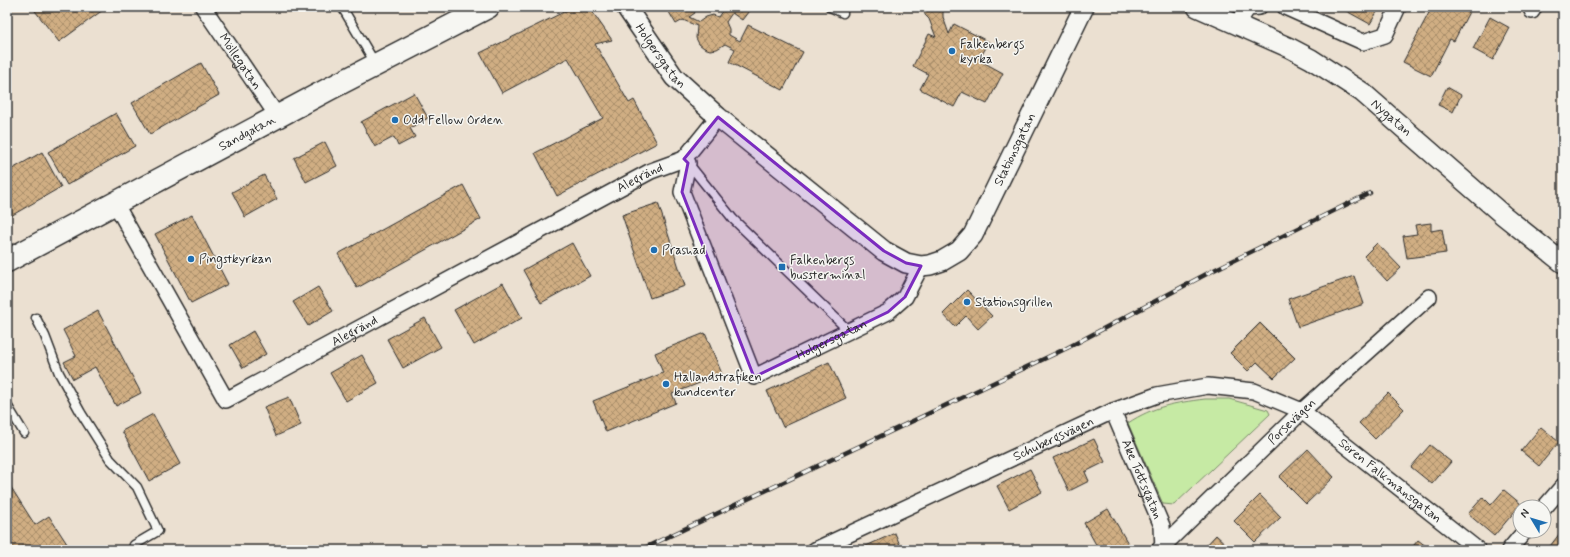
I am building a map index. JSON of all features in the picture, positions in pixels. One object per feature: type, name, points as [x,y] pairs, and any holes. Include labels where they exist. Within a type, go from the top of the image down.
[{"type":"main road","name":"Sandgatan","points":[[7,261],[485,8]]},
{"type":"street","name":"Möllegatan","points":[[203,7],[278,117]]},
{"type":"street","name":"Holgersgatan","points":[[626,7],[674,77],[718,117],[884,251],[906,263],[921,266],[905,297],[888,312],[754,377],[682,192],[686,161],[718,117]]},
{"type":"street","name":"Stationsgatan","points":[[921,266],[942,261],[958,251],[973,235],[1084,7]]},
{"type":"street","name":"Nygatan","points":[[1197,7],[1290,48],[1311,59],[1362,92],[1503,215],[1563,263]]},
{"type":"street","points":[[1238,24],[1248,8],[1259,7]]},
{"type":"street","points":[[1285,7],[1363,42],[1385,35],[1398,7]]},
{"type":"street","name":"Alegränd","points":[[115,203],[226,400],[651,171],[686,161]]},
{"type":"street","name":"Porsevägen","points":[[1161,549],[1302,411],[1429,297]]},
{"type":"street","name":"Schubergsvägen","points":[[815,550],[1113,411],[1157,395],[1208,386],[1254,391],[1302,411]]},
{"type":"street","name":"Åke Tottsgatan","points":[[1113,411],[1162,526],[1161,549]]},
{"type":"street","name":"Sören Falkmansgatan","points":[[1302,411],[1478,550]]},
{"type":"street","points":[[1552,499],[1563,486]]},
{"type":"street","points":[[1509,550],[1518,539]]},
{"type":"lane","points":[[342,7],[376,65]]},
{"type":"lane","points":[[830,7],[843,13]]},
{"type":"lane","points":[[686,161],[733,219],[850,331]]},
{"type":"lane","points":[[36,318],[45,336],[59,373],[81,413],[110,460],[137,487],[158,531],[134,545]]},
{"type":"lane","points":[[7,405],[24,433]]},
{"type":"highlighted area","points":[[718,117],[884,251],[906,263],[921,266],[905,297],[888,312],[754,377],[682,192],[688,163],[684,159]]},
{"type":"green space","points":[[1205,399],[1229,399],[1268,410],[1270,414],[1174,505],[1163,504],[1128,423],[1138,417],[1165,406]]},
{"type":"building","points":[[32,7],[107,7],[59,42]]},
{"type":"building","points":[[574,7],[589,7],[612,40],[595,44],[629,103],[634,100],[657,143],[557,196],[535,153],[603,118],[568,58],[502,93],[480,53]]},
{"type":"building","points":[[666,7],[692,7],[695,13],[689,17],[699,22],[706,17],[713,15],[718,17],[725,7],[752,7],[742,20],[732,13],[726,22],[729,29],[729,35],[740,41],[748,25],[803,52],[783,90],[729,62],[735,49],[725,44],[717,49],[710,50],[704,48],[699,44],[696,38],[697,26],[683,20],[676,24]]},
{"type":"building","name":"Falkenbergs kyrka","points":[[924,7],[943,7],[943,17],[949,34],[954,24],[989,42],[979,60],[1003,73],[987,104],[962,92],[954,107],[920,89],[928,74],[913,66],[929,34],[936,37],[929,19],[925,15]]},
{"type":"building","points":[[1339,7],[1380,7],[1370,24]]},
{"type":"building","points":[[1432,7],[1464,7],[1470,10],[1454,41],[1450,39],[1431,76],[1403,62]]},
{"type":"building","points":[[1490,17],[1510,28],[1493,60],[1473,49]]},
{"type":"building","points":[[201,63],[219,95],[150,134],[132,103]]},
{"type":"building","points":[[1447,87],[1461,95],[1453,112],[1438,105]]},
{"type":"building","name":"Odd Fellow Orden","points":[[414,93],[428,118],[410,128],[415,137],[398,146],[394,137],[375,147],[361,122]]},
{"type":"building","points":[[116,113],[135,146],[67,185],[48,152]]},
{"type":"building","points":[[325,142],[337,166],[306,182],[294,158]]},
{"type":"building","points":[[42,152],[61,187],[9,217],[7,214],[7,172]]},
{"type":"building","points":[[264,175],[277,199],[245,217],[232,192]]},
{"type":"building","points":[[463,185],[481,219],[357,288],[338,254]]},
{"type":"building","name":"Prashad","points":[[658,203],[685,286],[650,298],[622,215]]},
{"type":"building","name":"Pingstkyrkan","points":[[192,215],[228,284],[191,303],[155,234]]},
{"type":"building","points":[[1431,223],[1431,231],[1442,229],[1446,253],[1407,258],[1403,236],[1417,234],[1415,225]]},
{"type":"building","points":[[572,243],[590,276],[541,303],[523,270]]},
{"type":"building","points":[[1377,243],[1401,268],[1387,281],[1364,256]]},
{"type":"building","points":[[1354,276],[1364,304],[1298,327],[1288,299]]},
{"type":"building","points":[[503,283],[522,318],[474,345],[454,310]]},
{"type":"building","points":[[318,287],[333,311],[308,326],[293,302]]},
{"type":"building","name":"Stationsgrillen","points":[[967,290],[992,316],[978,329],[966,316],[955,327],[943,314]]},
{"type":"building","points":[[98,311],[141,393],[116,406],[95,367],[73,379],[64,362],[76,356],[63,330]]},
{"type":"building","points":[[425,318],[441,347],[403,368],[387,339]]},
{"type":"building","points":[[1260,323],[1295,358],[1274,378],[1257,362],[1248,371],[1230,353]]},
{"type":"building","points":[[253,331],[266,354],[243,368],[230,345]]},
{"type":"building","name":"Hallandstrafiken kundcenter","points":[[705,333],[722,374],[672,394],[676,403],[606,432],[593,401],[663,373],[655,353]]},
{"type":"building","points":[[362,355],[378,383],[346,401],[330,373]]},
{"type":"building","points":[[829,362],[846,398],[783,427],[767,391]]},
{"type":"building","points":[[1388,393],[1404,409],[1375,439],[1359,423]]},
{"type":"building","points":[[289,397],[301,425],[276,436],[264,407]]},
{"type":"building","points":[[153,414],[180,464],[149,481],[122,431]]},
{"type":"building","points":[[1541,427],[1559,442],[1539,466],[1521,451]]},
{"type":"building","points":[[1094,439],[1105,462],[1085,472],[1089,481],[1069,491],[1053,458]]},
{"type":"building","points":[[1430,445],[1451,462],[1432,484],[1411,467]]},
{"type":"building","points":[[1308,449],[1334,477],[1306,504],[1279,477]]},
{"type":"building","points":[[1030,469],[1042,492],[1009,509],[997,486]]},
{"type":"building","points":[[7,481],[35,525],[49,516],[71,550],[7,550]]},
{"type":"building","points":[[1504,490],[1515,499],[1512,499],[1512,515],[1494,536],[1468,514],[1483,497],[1491,505]]},
{"type":"building","points":[[1260,495],[1281,517],[1255,542],[1234,521]]},
{"type":"building","points":[[1108,509],[1129,545],[1121,550],[1099,550],[1084,523]]},
{"type":"building","points":[[895,533],[902,550],[857,550]]},
{"type":"building","points":[[1560,533],[1563,535],[1563,550],[1547,550]]},
{"type":"building","points":[[1216,535],[1229,547],[1226,550],[1202,550]]},
{"type":"building","points":[[1418,540],[1431,550],[1410,550]]},
{"type":"railway","points":[[640,550],[1067,348],[1214,270],[1370,193]]},
{"type":"place","name":"Falkenbergs kyrka","points":[[952,51]]},
{"type":"place","name":"Odd Fellow Orden","points":[[395,120]]},
{"type":"place","name":"Prashad","points":[[654,250]]},
{"type":"place","name":"Pingstkyrkan","points":[[191,259]]},
{"type":"place","name":"Falkenbergs bussterminal","points":[[782,267]]},
{"type":"place","name":"Stationsgrillen","points":[[967,302]]},
{"type":"place","name":"Hallandstrafiken kundcenter","points":[[666,384]]}]
